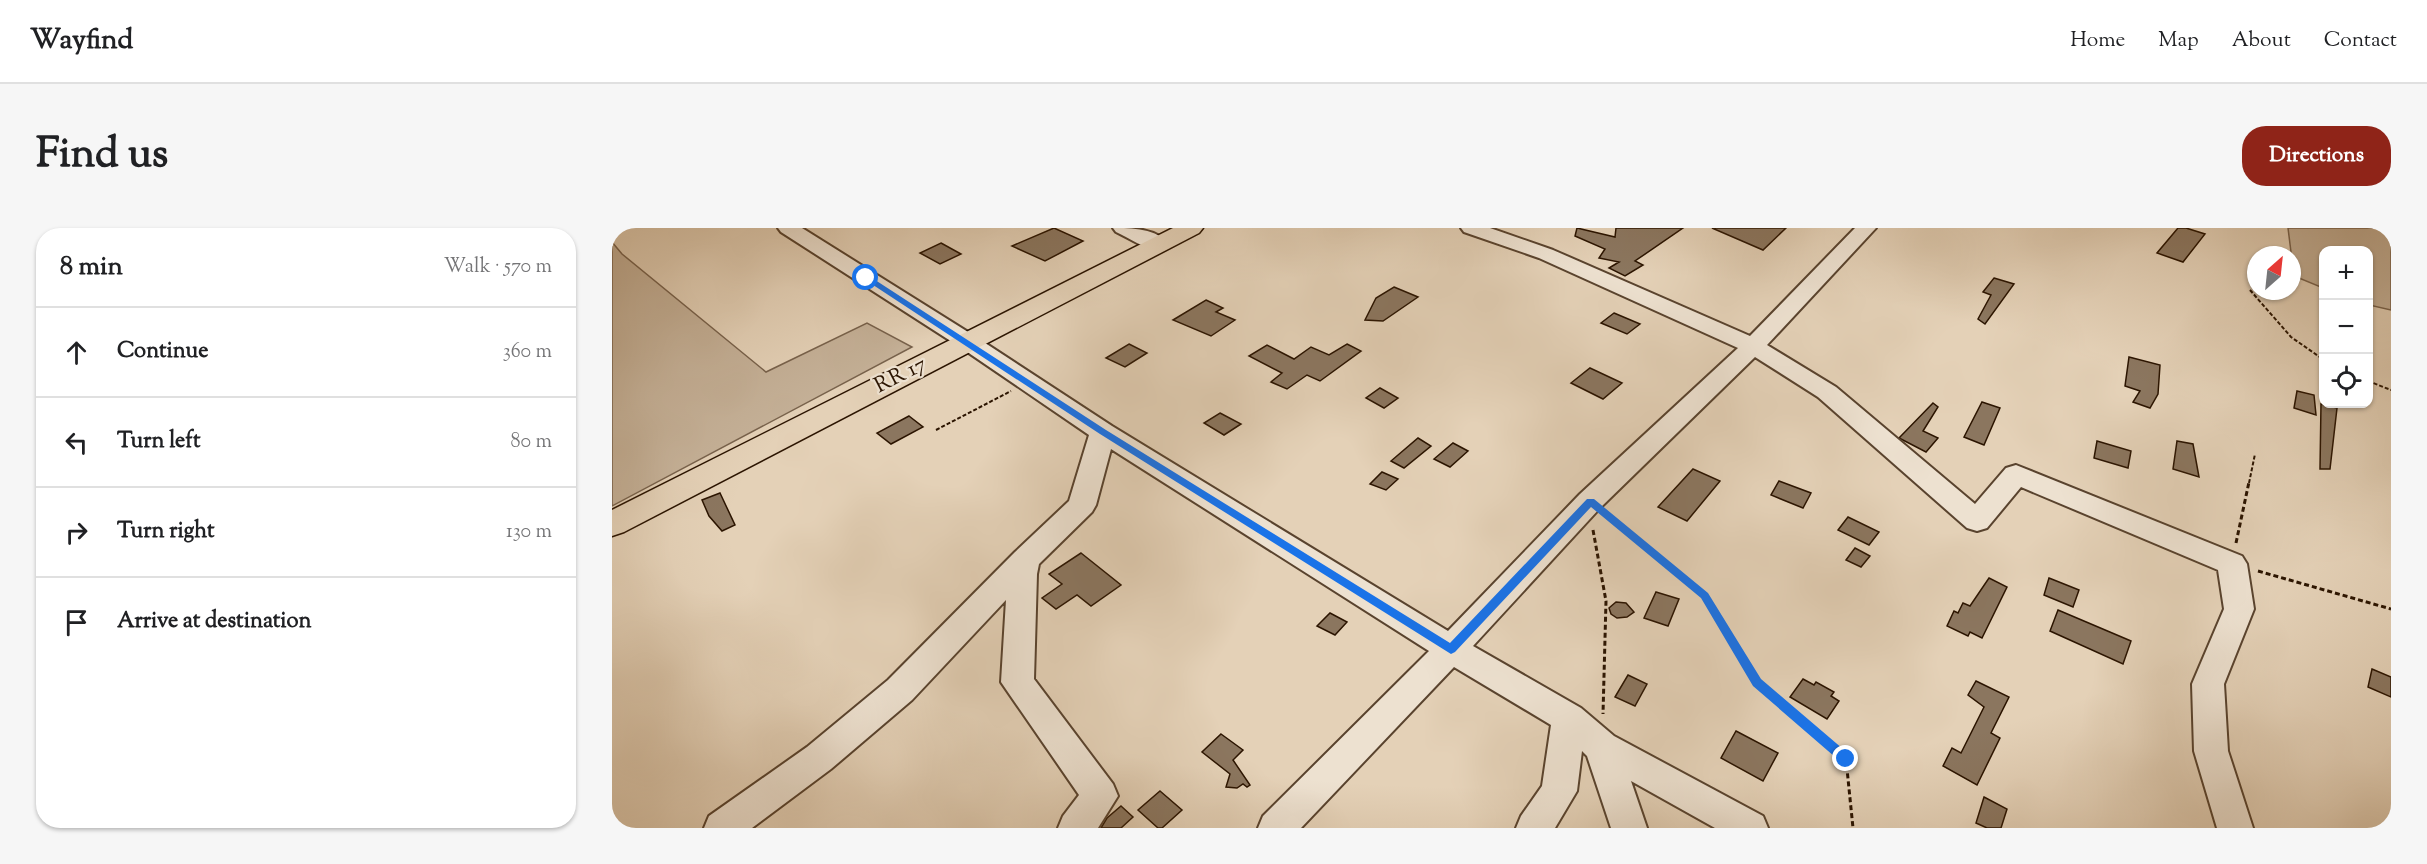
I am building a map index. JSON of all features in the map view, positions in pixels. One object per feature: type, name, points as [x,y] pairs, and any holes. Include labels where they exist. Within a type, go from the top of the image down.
[{"type":"main road","name":"RR 17","points":[[612,524],[1191,228]]},
{"type":"street","points":[[788,228],[968,342],[1103,432],[1451,649],[1569,718],[1602,747],[1750,828]]},
{"type":"street","points":[[1123,228],[1159,244]]},
{"type":"street","points":[[1471,228],[1546,254],[1753,346],[1827,392],[1977,520],[2016,474],[2232,564],[2239,609],[2208,684],[2211,751],[2235,828]]},
{"type":"street","points":[[1276,828],[1451,649],[1590,501],[1753,346],[1866,228]]},
{"type":"street","points":[[722,828],[819,758],[900,690],[1025,560],[1082,505],[1103,432]]},
{"type":"street","points":[[1025,560],[1022,574],[1017,682],[1100,796],[1076,828]]},
{"type":"street","points":[[1534,828],[1559,791],[1569,718]]},
{"type":"street","points":[[1602,747],[1629,828]]},
{"type":"path","points":[[2259,300],[2291,337],[2319,357]]},
{"type":"path","points":[[936,430],[1029,382]]},
{"type":"path","points":[[2373,383],[2391,390]]},
{"type":"path","points":[[2255,454],[2232,564],[2391,609]]},
{"type":"path","points":[[1590,501],[1593,538],[1606,601],[1602,747]]},
{"type":"path","points":[[1590,501],[1705,596],[1757,683],[1846,759],[1853,828]]},
{"type":"shaded area","points":[[2288,228],[2391,228],[2391,310],[2373,306],[2373,246],[2319,246],[2319,286],[2301,279],[2301,246],[2290,246]]},
{"type":"shaded area","points":[[612,242],[622,254],[766,372],[867,323],[912,347],[612,506]]},
{"type":"building","points":[[1054,228],[1083,241],[1045,261],[1012,246]]},
{"type":"building","points":[[1577,228],[1615,237],[1616,228],[1683,228],[1635,261],[1643,265],[1625,276],[1609,268],[1619,262],[1599,258],[1605,249],[1575,236]]},
{"type":"building","points":[[1712,228],[1786,228],[1763,250]]},
{"type":"building","points":[[2178,228],[2205,234],[2183,262],[2157,253]]},
{"type":"building","points":[[941,243],[961,254],[940,264],[920,253]]},
{"type":"building","points":[[1994,278],[2014,284],[1985,324],[1978,319],[1991,295],[1983,292]]},
{"type":"building","points":[[1394,287],[1418,297],[1383,321],[1365,320],[1376,298]]},
{"type":"building","points":[[1206,300],[1223,308],[1216,312],[1235,320],[1211,336],[1173,320]]},
{"type":"building","points":[[1614,313],[1640,324],[1627,334],[1601,323]]},
{"type":"building","points":[[1129,344],[1147,353],[1125,367],[1106,358]]},
{"type":"building","points":[[1347,344],[1361,351],[1320,381],[1307,375],[1287,389],[1271,382],[1282,373],[1249,356],[1267,345],[1294,359],[1311,347],[1329,355]]},
{"type":"building","points":[[2129,357],[2160,365],[2158,394],[2150,408],[2133,402],[2140,391],[2125,386]]},
{"type":"building","points":[[1590,368],[1622,383],[1603,399],[1571,383]]},
{"type":"building","points":[[1380,388],[1398,398],[1384,408],[1366,398]]},
{"type":"building","points":[[2297,391],[2314,395],[2316,415],[2294,408]]},
{"type":"building","points":[[1982,402],[2000,408],[1984,445],[1964,437]]},
{"type":"building","points":[[1933,403],[1938,407],[1923,431],[1938,438],[1926,452],[1899,438]]},
{"type":"building","points":[[2321,408],[2337,408],[2330,469],[2320,469]]},
{"type":"building","points":[[1220,413],[1241,424],[1224,435],[1204,423]]},
{"type":"building","points":[[909,416],[923,427],[891,444],[877,433]]},
{"type":"building","points":[[1418,438],[1431,446],[1404,468],[1391,461]]},
{"type":"building","points":[[2097,441],[2131,451],[2128,468],[2094,458]]},
{"type":"building","points":[[2177,441],[2193,444],[2199,477],[2173,469]]},
{"type":"building","points":[[1453,443],[1468,451],[1450,467],[1434,459]]},
{"type":"building","points":[[1693,469],[1720,481],[1687,521],[1658,507]]},
{"type":"building","points":[[1382,472],[1398,479],[1386,490],[1370,484]]},
{"type":"building","points":[[1779,481],[1811,493],[1803,508],[1771,495]]},
{"type":"building","points":[[720,493],[735,525],[722,531],[709,516],[702,500]]},
{"type":"building","points":[[1848,517],[1879,532],[1869,545],[1838,530]]},
{"type":"building","points":[[1855,548],[1870,556],[1861,567],[1846,560]]},
{"type":"building","points":[[1081,553],[1121,585],[1091,606],[1077,595],[1056,609],[1042,598],[1062,584],[1049,574]]},
{"type":"building","points":[[1989,578],[2007,587],[1982,638],[1970,632],[1968,636],[1947,626],[1954,611],[1958,613],[1963,603],[1970,606]]},
{"type":"building","points":[[2049,578],[2079,590],[2073,607],[2044,595]]},
{"type":"building","points":[[1656,592],[1679,599],[1668,626],[1644,618]]},
{"type":"building","points":[[1616,602],[1626,603],[1634,612],[1627,617],[1617,618],[1611,614],[1609,608]]},
{"type":"building","points":[[2058,610],[2131,641],[2123,664],[2050,631]]},
{"type":"building","points":[[1330,613],[1347,622],[1335,635],[1317,626]]},
{"type":"building","points":[[2372,669],[2391,677],[2391,697],[2368,687]]},
{"type":"building","points":[[1628,675],[1647,684],[1635,706],[1615,697]]},
{"type":"building","points":[[1803,679],[1814,685],[1816,682],[1834,692],[1831,696],[1839,701],[1827,719],[1790,697]]},
{"type":"building","points":[[1976,681],[2009,697],[1991,733],[2000,738],[1977,785],[1943,766],[1952,748],[1961,753],[1984,707],[1968,695]]},
{"type":"building","points":[[1736,731],[1778,753],[1763,781],[1721,758]]},
{"type":"building","points":[[1221,734],[1243,750],[1233,760],[1250,785],[1247,787],[1243,784],[1237,788],[1226,787],[1230,774],[1202,752]]},
{"type":"building","points":[[1160,791],[1182,810],[1162,828],[1158,828],[1138,810]]},
{"type":"building","points":[[1984,797],[2007,809],[2001,828],[1987,828],[1976,823]]},
{"type":"building","points":[[1121,806],[1133,817],[1121,828],[1101,828],[1107,818]]},
{"type":"route","points":[[866,278],[968,342],[1103,432],[1451,649],[1590,501],[1705,596],[1757,683],[1846,759]]}]
